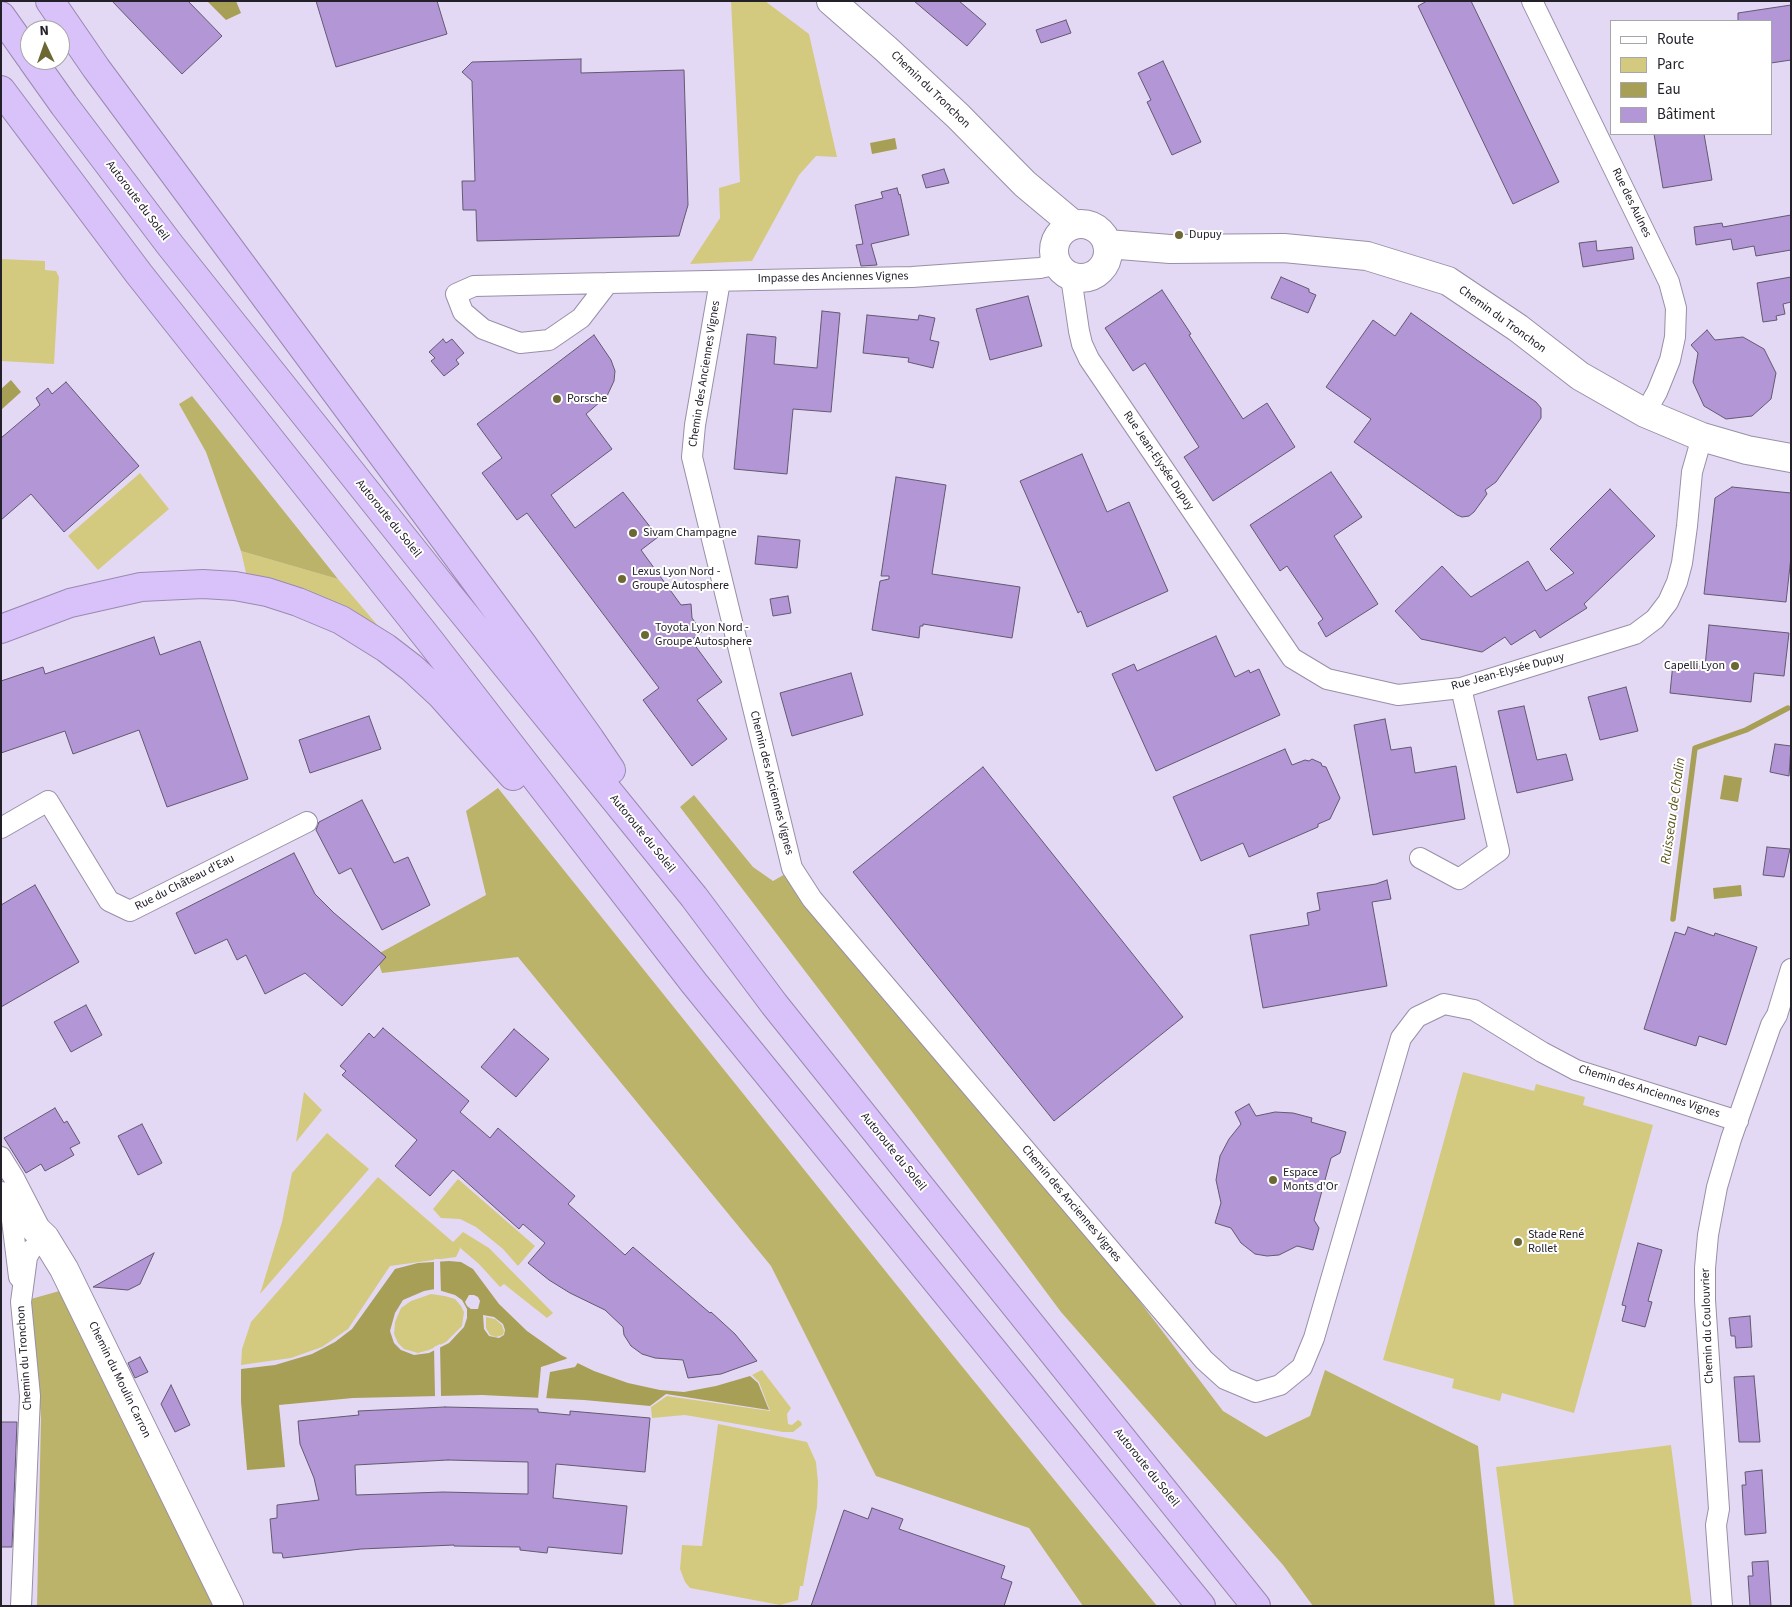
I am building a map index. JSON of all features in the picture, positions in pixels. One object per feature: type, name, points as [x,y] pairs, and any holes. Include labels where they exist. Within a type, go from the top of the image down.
[{"type":"highway","points":[[50,1],[96,68],[590,738],[694,897]]},
{"type":"highway","points":[[1,16],[20,43]]},
{"type":"highway","name":"Autoroute du Soleil","points":[[39,70],[170,245],[448,594],[694,897],[774,1004],[1256,1606]]},
{"type":"highway","points":[[1,90],[145,282],[430,641],[694,983],[1202,1606]]},
{"type":"highway","points":[[1,629],[70,603],[106,594],[141,587],[203,584],[235,586],[267,592],[298,602],[341,620],[386,648],[412,668],[441,695],[518,781],[633,919],[694,983]]},
{"type":"street","name":"Chemin du Tronchon","points":[[832,1],[886,48],[958,116],[1067,230]]},
{"type":"street","name":"Rue des Aulnes","points":[[1532,1],[1669,282],[1676,308],[1675,337],[1670,360],[1657,392],[1645,413]]},
{"type":"street","points":[[1086,225],[1102,234],[1086,265],[1054,249],[1067,230],[1086,225]]},
{"type":"street","name":"Chemin du Tronchon","points":[[1086,265],[1194,250],[1284,248],[1366,256],[1448,281],[1518,328],[1580,376],[1645,413],[1702,437],[1747,450],[1791,458]]},
{"type":"street","name":"Impasse des Anciennes Vignes","points":[[608,283],[581,318],[573,324],[549,340],[520,343],[483,329],[463,312],[456,294],[474,286],[608,283],[912,277],[1086,265]]},
{"type":"street","name":"Rue Jean-Elysée Dupuy","points":[[1086,265],[1079,330],[1082,344],[1089,359],[1292,658],[1326,679],[1398,695],[1461,688],[1635,634],[1655,619],[1668,602],[1680,572],[1692,472],[1702,437]]},
{"type":"street","name":"Chemin des Anciennes Vignes","points":[[720,281],[695,425],[692,457],[792,868],[812,900],[1204,1360],[1225,1379],[1256,1392],[1280,1385],[1302,1367],[1314,1338],[1401,1038],[1416,1018],[1430,1010],[1444,1004],[1474,1010],[1542,1052],[1576,1070],[1738,1121]]},
{"type":"street","points":[[1420,858],[1459,879],[1499,851],[1461,688]]},
{"type":"street","name":"Rue du Château d'Eau","points":[[1,828],[48,801],[109,901],[130,912],[307,822]]},
{"type":"street","name":"Chemin du Coulouvrier","points":[[1722,1606],[1716,1524],[1719,1509],[1704,1300],[1708,1235],[1717,1187],[1791,969]]},
{"type":"street","name":"Chemin du Moulin Carron","points":[[1,1157],[64,1269],[229,1606]]},
{"type":"street","points":[[6,1200],[45,1238]]},
{"type":"street","points":[[6,1200],[21,1302]]},
{"type":"street","name":"Chemin du Tronchon","points":[[20,1606],[30,1396],[21,1302],[27,1257],[31,1250],[45,1238]]},
{"type":"green space","points":[[731,1],[765,1],[809,34],[837,157],[816,156],[799,175],[752,261],[690,264],[720,218],[719,188],[740,182]]},
{"type":"green space","points":[[1,259],[45,261],[45,270],[56,271],[59,277],[54,364],[1,361]]},
{"type":"green space","points":[[140,473],[169,509],[98,570],[68,536]]},
{"type":"green space","points":[[241,551],[338,579],[380,628],[350,608],[246,573]]},
{"type":"green space","name":"Stade René Rollet","points":[[1463,1072],[1534,1091],[1536,1084],[1585,1097],[1583,1105],[1653,1125],[1574,1413],[1502,1393],[1500,1401],[1452,1388],[1454,1379],[1383,1360]]},
{"type":"green space","points":[[304,1092],[322,1110],[296,1142]]},
{"type":"green space","points":[[327,1133],[369,1169],[260,1294],[282,1222],[292,1173]]},
{"type":"green space","points":[[378,1177],[453,1242],[463,1232],[489,1248],[553,1313],[547,1318],[504,1284],[500,1287],[479,1264],[459,1247],[460,1249],[456,1257],[390,1266],[348,1329],[322,1347],[291,1358],[241,1365],[242,1349],[251,1322]]},
{"type":"green space","points":[[458,1179],[535,1246],[518,1266],[503,1249],[476,1227],[460,1219],[441,1218],[433,1209]]},
{"type":"green space","points":[[431,1294],[455,1299],[464,1312],[462,1326],[446,1342],[429,1350],[418,1353],[404,1349],[398,1343],[394,1334],[395,1322],[401,1308],[411,1301]]},
{"type":"green space","points":[[486,1317],[495,1319],[502,1325],[503,1335],[496,1337],[490,1335],[486,1328]]},
{"type":"green space","points":[[762,1370],[791,1408],[787,1414],[788,1424],[792,1425],[798,1420],[801,1422],[802,1425],[793,1432],[783,1432],[685,1415],[652,1418],[651,1407],[667,1396],[770,1411],[759,1382],[752,1375]]},
{"type":"green space","points":[[718,1424],[807,1442],[816,1462],[818,1482],[817,1507],[803,1586],[800,1586],[798,1600],[780,1605],[690,1588],[685,1582],[680,1569],[682,1545],[702,1546]]},
{"type":"green space","points":[[1671,1445],[1692,1606],[1514,1606],[1496,1467]]},
{"type":"shaded area","points":[[192,396],[338,579],[241,551],[206,452],[179,404]]},
{"type":"shaded area","points":[[498,788],[956,1359],[1157,1606],[1083,1606],[1029,1528],[876,1476],[771,1266],[518,957],[382,973],[376,955],[486,895],[466,811]]},
{"type":"shaded area","points":[[694,795],[753,867],[773,881],[787,873],[1081,1224],[1223,1411],[1266,1437],[1310,1416],[1325,1370],[1478,1446],[1495,1606],[1313,1606],[1283,1565],[1061,1312],[910,1109],[680,807]]},
{"type":"shaded area","points":[[63,1290],[214,1606],[37,1606],[41,1418],[31,1299]]},
{"type":"water","points":[[207,1],[236,1],[241,13],[226,20]]},
{"type":"water","points":[[895,138],[897,149],[872,154],[870,143]]},
{"type":"water","points":[[11,380],[21,392],[1,410],[1,389]]},
{"type":"water","points":[[1724,775],[1742,778],[1738,802],[1720,799]]},
{"type":"water","points":[[1741,885],[1742,896],[1714,899],[1713,888]]},
{"type":"water","points":[[461,1262],[473,1269],[499,1304],[527,1331],[561,1355],[594,1371],[628,1383],[660,1390],[684,1392],[716,1386],[750,1376],[758,1383],[769,1410],[666,1394],[650,1406],[584,1400],[482,1395],[353,1398],[279,1405],[285,1467],[247,1470],[241,1402],[241,1369],[275,1365],[312,1354],[335,1342],[352,1329],[395,1269],[418,1263]],"holes":[[[435,1289],[455,1295],[462,1300],[467,1309],[467,1318],[464,1327],[449,1343],[429,1353],[414,1355],[401,1350],[394,1343],[390,1331],[395,1313],[403,1300],[424,1291]],[[469,1295],[478,1297],[480,1301],[478,1309],[471,1309],[467,1306],[465,1302]],[[483,1315],[494,1317],[503,1324],[505,1330],[504,1335],[499,1338],[489,1336],[484,1329]]]},
{"type":"pier","points":[[434,1259],[440,1259],[441,1294],[434,1292]]},
{"type":"pier","points":[[440,1344],[441,1396],[435,1396],[434,1347]]},
{"type":"pier","points":[[569,1356],[579,1361],[575,1367],[550,1372],[546,1400],[538,1399],[541,1367],[566,1359]]},
{"type":"building","points":[[112,1],[188,1],[222,36],[182,74]]},
{"type":"building","points":[[316,1],[437,1],[447,34],[336,67]]},
{"type":"building","points":[[914,1],[959,1],[986,24],[967,46]]},
{"type":"building","points":[[1427,1],[1471,1],[1559,182],[1513,204],[1418,6]]},
{"type":"building","points":[[1791,5],[1791,60],[1772,63],[1772,20],[1738,20],[1738,13]]},
{"type":"building","points":[[1066,20],[1071,33],[1041,43],[1036,30]]},
{"type":"building","points":[[581,59],[581,73],[684,70],[688,205],[679,236],[477,241],[476,210],[463,210],[462,181],[475,181],[472,81],[462,72],[472,62]]},
{"type":"building","points":[[1163,61],[1201,142],[1172,155],[1147,102],[1151,100],[1138,73]]},
{"type":"building","points":[[1654,135],[1704,135],[1712,180],[1663,188]]},
{"type":"building","points":[[944,169],[949,183],[926,188],[922,175]]},
{"type":"building","points":[[897,188],[909,235],[871,244],[877,265],[861,266],[856,245],[863,244],[855,205],[883,198],[881,192]]},
{"type":"building","points":[[1791,215],[1791,250],[1756,256],[1754,246],[1733,250],[1731,239],[1696,245],[1694,227],[1722,223],[1723,227]]},
{"type":"building","points":[[1596,241],[1597,251],[1632,247],[1634,259],[1583,267],[1579,243]]},
{"type":"building","points":[[1281,277],[1309,289],[1309,292],[1316,295],[1308,313],[1271,298]]},
{"type":"building","points":[[1791,277],[1791,302],[1783,304],[1785,314],[1776,316],[1777,320],[1763,322],[1757,283]]},
{"type":"building","points":[[1162,290],[1243,419],[1267,403],[1295,447],[1213,501],[1184,457],[1199,447],[1145,363],[1133,371],[1105,328]]},
{"type":"building","points":[[1028,296],[1042,346],[990,360],[976,309]]},
{"type":"building","points":[[822,311],[840,313],[831,412],[793,409],[787,474],[734,469],[747,334],[776,337],[774,364],[817,368]]},
{"type":"building","points":[[1411,313],[1536,402],[1541,408],[1541,418],[1496,482],[1485,490],[1487,494],[1469,516],[1462,517],[1457,515],[1354,442],[1371,419],[1326,387],[1373,320],[1395,336]]},
{"type":"building","points":[[867,315],[918,320],[919,315],[935,318],[930,340],[939,342],[933,368],[908,362],[909,358],[863,353]]},
{"type":"building","points":[[1707,330],[1715,340],[1743,337],[1764,349],[1776,373],[1771,399],[1752,416],[1726,419],[1704,406],[1693,382],[1698,353],[1691,345]]},
{"type":"building","points":[[594,335],[611,360],[615,371],[614,381],[607,396],[586,414],[612,449],[551,495],[575,528],[623,492],[658,537],[641,550],[681,605],[691,604],[692,618],[702,632],[691,640],[722,682],[697,700],[727,739],[692,766],[643,700],[659,688],[527,513],[517,520],[482,473],[502,458],[477,424]]},
{"type":"building","points":[[443,339],[446,343],[452,339],[464,353],[456,360],[459,364],[444,376],[431,361],[435,358],[429,352]]},
{"type":"building","points":[[66,382],[139,466],[64,532],[31,494],[1,520],[1,438],[40,405],[36,398],[48,388],[52,394]]},
{"type":"building","points":[[1082,454],[1107,512],[1129,502],[1168,591],[1087,627],[1081,611],[1078,613],[1020,481]]},
{"type":"building","points":[[1331,472],[1362,517],[1334,536],[1378,604],[1326,637],[1318,623],[1323,619],[1287,566],[1280,571],[1250,525]]},
{"type":"building","points":[[896,477],[946,485],[932,574],[1020,587],[1012,638],[923,624],[923,626],[920,626],[919,638],[872,630],[880,581],[889,579],[889,576],[881,576]]},
{"type":"building","points":[[1732,487],[1791,493],[1791,557],[1786,602],[1704,594],[1715,498]]},
{"type":"building","points":[[1610,489],[1655,536],[1584,604],[1587,608],[1540,638],[1535,630],[1511,645],[1505,637],[1482,652],[1421,639],[1395,611],[1442,566],[1471,597],[1528,561],[1546,591],[1574,573],[1550,549]]},
{"type":"building","points":[[758,536],[800,540],[797,568],[755,564]]},
{"type":"building","points":[[788,596],[791,613],[773,616],[770,599]]},
{"type":"building","name":"Capelli Lyon","points":[[1709,625],[1789,633],[1784,676],[1754,673],[1751,702],[1670,693],[1673,663],[1705,667]]},
{"type":"building","points":[[1216,636],[1235,677],[1249,670],[1250,673],[1259,669],[1280,715],[1156,771],[1112,674],[1134,664],[1137,671]]},
{"type":"building","points":[[154,637],[160,655],[200,641],[248,779],[167,807],[139,730],[73,754],[65,731],[1,753],[1,681],[43,667],[45,674]]},
{"type":"building","points":[[851,673],[863,715],[792,736],[780,693]]},
{"type":"building","points":[[1626,687],[1638,731],[1600,740],[1588,697]]},
{"type":"building","points":[[1524,706],[1537,760],[1566,754],[1573,780],[1517,793],[1498,711]]},
{"type":"building","points":[[369,716],[381,749],[310,773],[299,740]]},
{"type":"building","points":[[1385,719],[1391,750],[1411,747],[1415,773],[1456,766],[1465,819],[1373,835],[1354,725]]},
{"type":"building","points":[[1775,744],[1791,746],[1789,776],[1770,772]]},
{"type":"building","points":[[1285,749],[1292,765],[1312,759],[1326,767],[1340,798],[1330,819],[1318,824],[1318,827],[1249,857],[1243,843],[1201,861],[1173,797]]},
{"type":"building","points":[[983,767],[1183,1017],[1054,1121],[853,872]]},
{"type":"building","points":[[362,800],[394,863],[408,857],[430,905],[382,930],[351,868],[339,874],[316,830],[319,822]]},
{"type":"building","points":[[1767,847],[1790,849],[1784,877],[1763,875]]},
{"type":"building","points":[[294,853],[315,894],[334,913],[386,957],[342,1006],[305,973],[265,994],[246,955],[237,960],[227,939],[195,954],[176,913]]},
{"type":"building","points":[[1387,880],[1391,899],[1372,902],[1387,986],[1263,1008],[1250,935],[1309,925],[1307,913],[1320,910],[1317,893],[1376,884]]},
{"type":"building","points":[[35,885],[79,962],[1,1007],[1,905]]},
{"type":"building","points":[[1688,927],[1714,936],[1715,933],[1757,947],[1726,1045],[1699,1036],[1696,1046],[1644,1029],[1675,932],[1685,935]]},
{"type":"building","points":[[86,1005],[102,1035],[71,1052],[54,1022]]},
{"type":"building","points":[[383,1028],[469,1101],[460,1112],[490,1138],[498,1128],[575,1196],[568,1204],[625,1255],[633,1247],[735,1334],[757,1361],[721,1374],[688,1378],[683,1360],[655,1358],[642,1354],[631,1346],[624,1335],[623,1327],[605,1310],[570,1293],[549,1280],[528,1263],[545,1243],[523,1224],[519,1229],[453,1170],[430,1196],[395,1166],[417,1140],[342,1075],[346,1071],[340,1066],[369,1033],[374,1038]]},
{"type":"building","points":[[514,1029],[549,1059],[516,1097],[481,1067]]},
{"type":"building","points":[[1249,1104],[1256,1116],[1275,1112],[1293,1113],[1312,1118],[1311,1122],[1346,1132],[1340,1153],[1331,1158],[1314,1220],[1319,1228],[1313,1250],[1297,1246],[1279,1255],[1255,1254],[1241,1243],[1231,1228],[1215,1223],[1221,1203],[1216,1180],[1220,1156],[1229,1139],[1241,1124],[1235,1112]]},
{"type":"building","points":[[55,1108],[64,1123],[67,1121],[80,1143],[70,1148],[74,1155],[60,1163],[45,1171],[41,1164],[26,1173],[4,1138]]},
{"type":"building","points":[[142,1124],[162,1163],[138,1175],[118,1136]]},
{"type":"building","points":[[1638,1243],[1662,1250],[1648,1301],[1652,1302],[1645,1327],[1622,1321],[1626,1306],[1622,1305]]},
{"type":"building","points":[[154,1253],[140,1284],[128,1290],[93,1287]]},
{"type":"building","points":[[1750,1316],[1752,1347],[1736,1348],[1735,1336],[1731,1336],[1729,1318]]},
{"type":"building","points":[[140,1357],[148,1372],[135,1378],[128,1363]]},
{"type":"building","points":[[1754,1376],[1760,1442],[1739,1442],[1734,1377]]},
{"type":"building","points":[[171,1385],[190,1425],[175,1432],[161,1404]]},
{"type":"building","points":[[445,1407],[538,1409],[538,1412],[570,1415],[570,1411],[650,1418],[645,1472],[556,1464],[553,1498],[627,1506],[622,1554],[548,1547],[547,1553],[520,1550],[520,1547],[454,1545],[361,1549],[283,1558],[282,1553],[273,1553],[270,1519],[277,1518],[277,1505],[319,1500],[314,1478],[300,1444],[298,1421],[359,1415],[358,1411]],"holes":[[[448,1460],[528,1462],[528,1494],[443,1492],[356,1495],[355,1465]]]},
{"type":"building","points":[[1,1422],[17,1422],[12,1547],[1,1547]]},
{"type":"building","points":[[1762,1470],[1766,1533],[1745,1535],[1742,1485],[1746,1485],[1745,1472]]},
{"type":"building","points":[[872,1508],[903,1519],[899,1529],[1005,1566],[1001,1578],[1012,1582],[1004,1606],[811,1606],[844,1510],[868,1519]]},
{"type":"building","points":[[1768,1561],[1771,1606],[1750,1606],[1748,1576],[1753,1576],[1752,1562]]},
{"type":"waterway","name":"Ruisseau de Chalin","points":[[1673,919],[1695,748],[1746,730],[1788,708]]},
{"type":"place","name":"Dupuy","points":[[1179,235]]},
{"type":"place","name":"Porsche","points":[[557,399]]},
{"type":"place","name":"Sivam Champagne","points":[[633,533]]},
{"type":"place","name":"Lexus Lyon Nord - Groupe Autosphere","points":[[622,579]]},
{"type":"place","name":"Toyota Lyon Nord - Groupe Autosphere","points":[[645,635]]},
{"type":"place","name":"Capelli Lyon","points":[[1735,666]]},
{"type":"place","name":"Espace Monts d'Or","points":[[1273,1180]]},
{"type":"place","name":"Stade René Rollet","points":[[1518,1242]]}]
